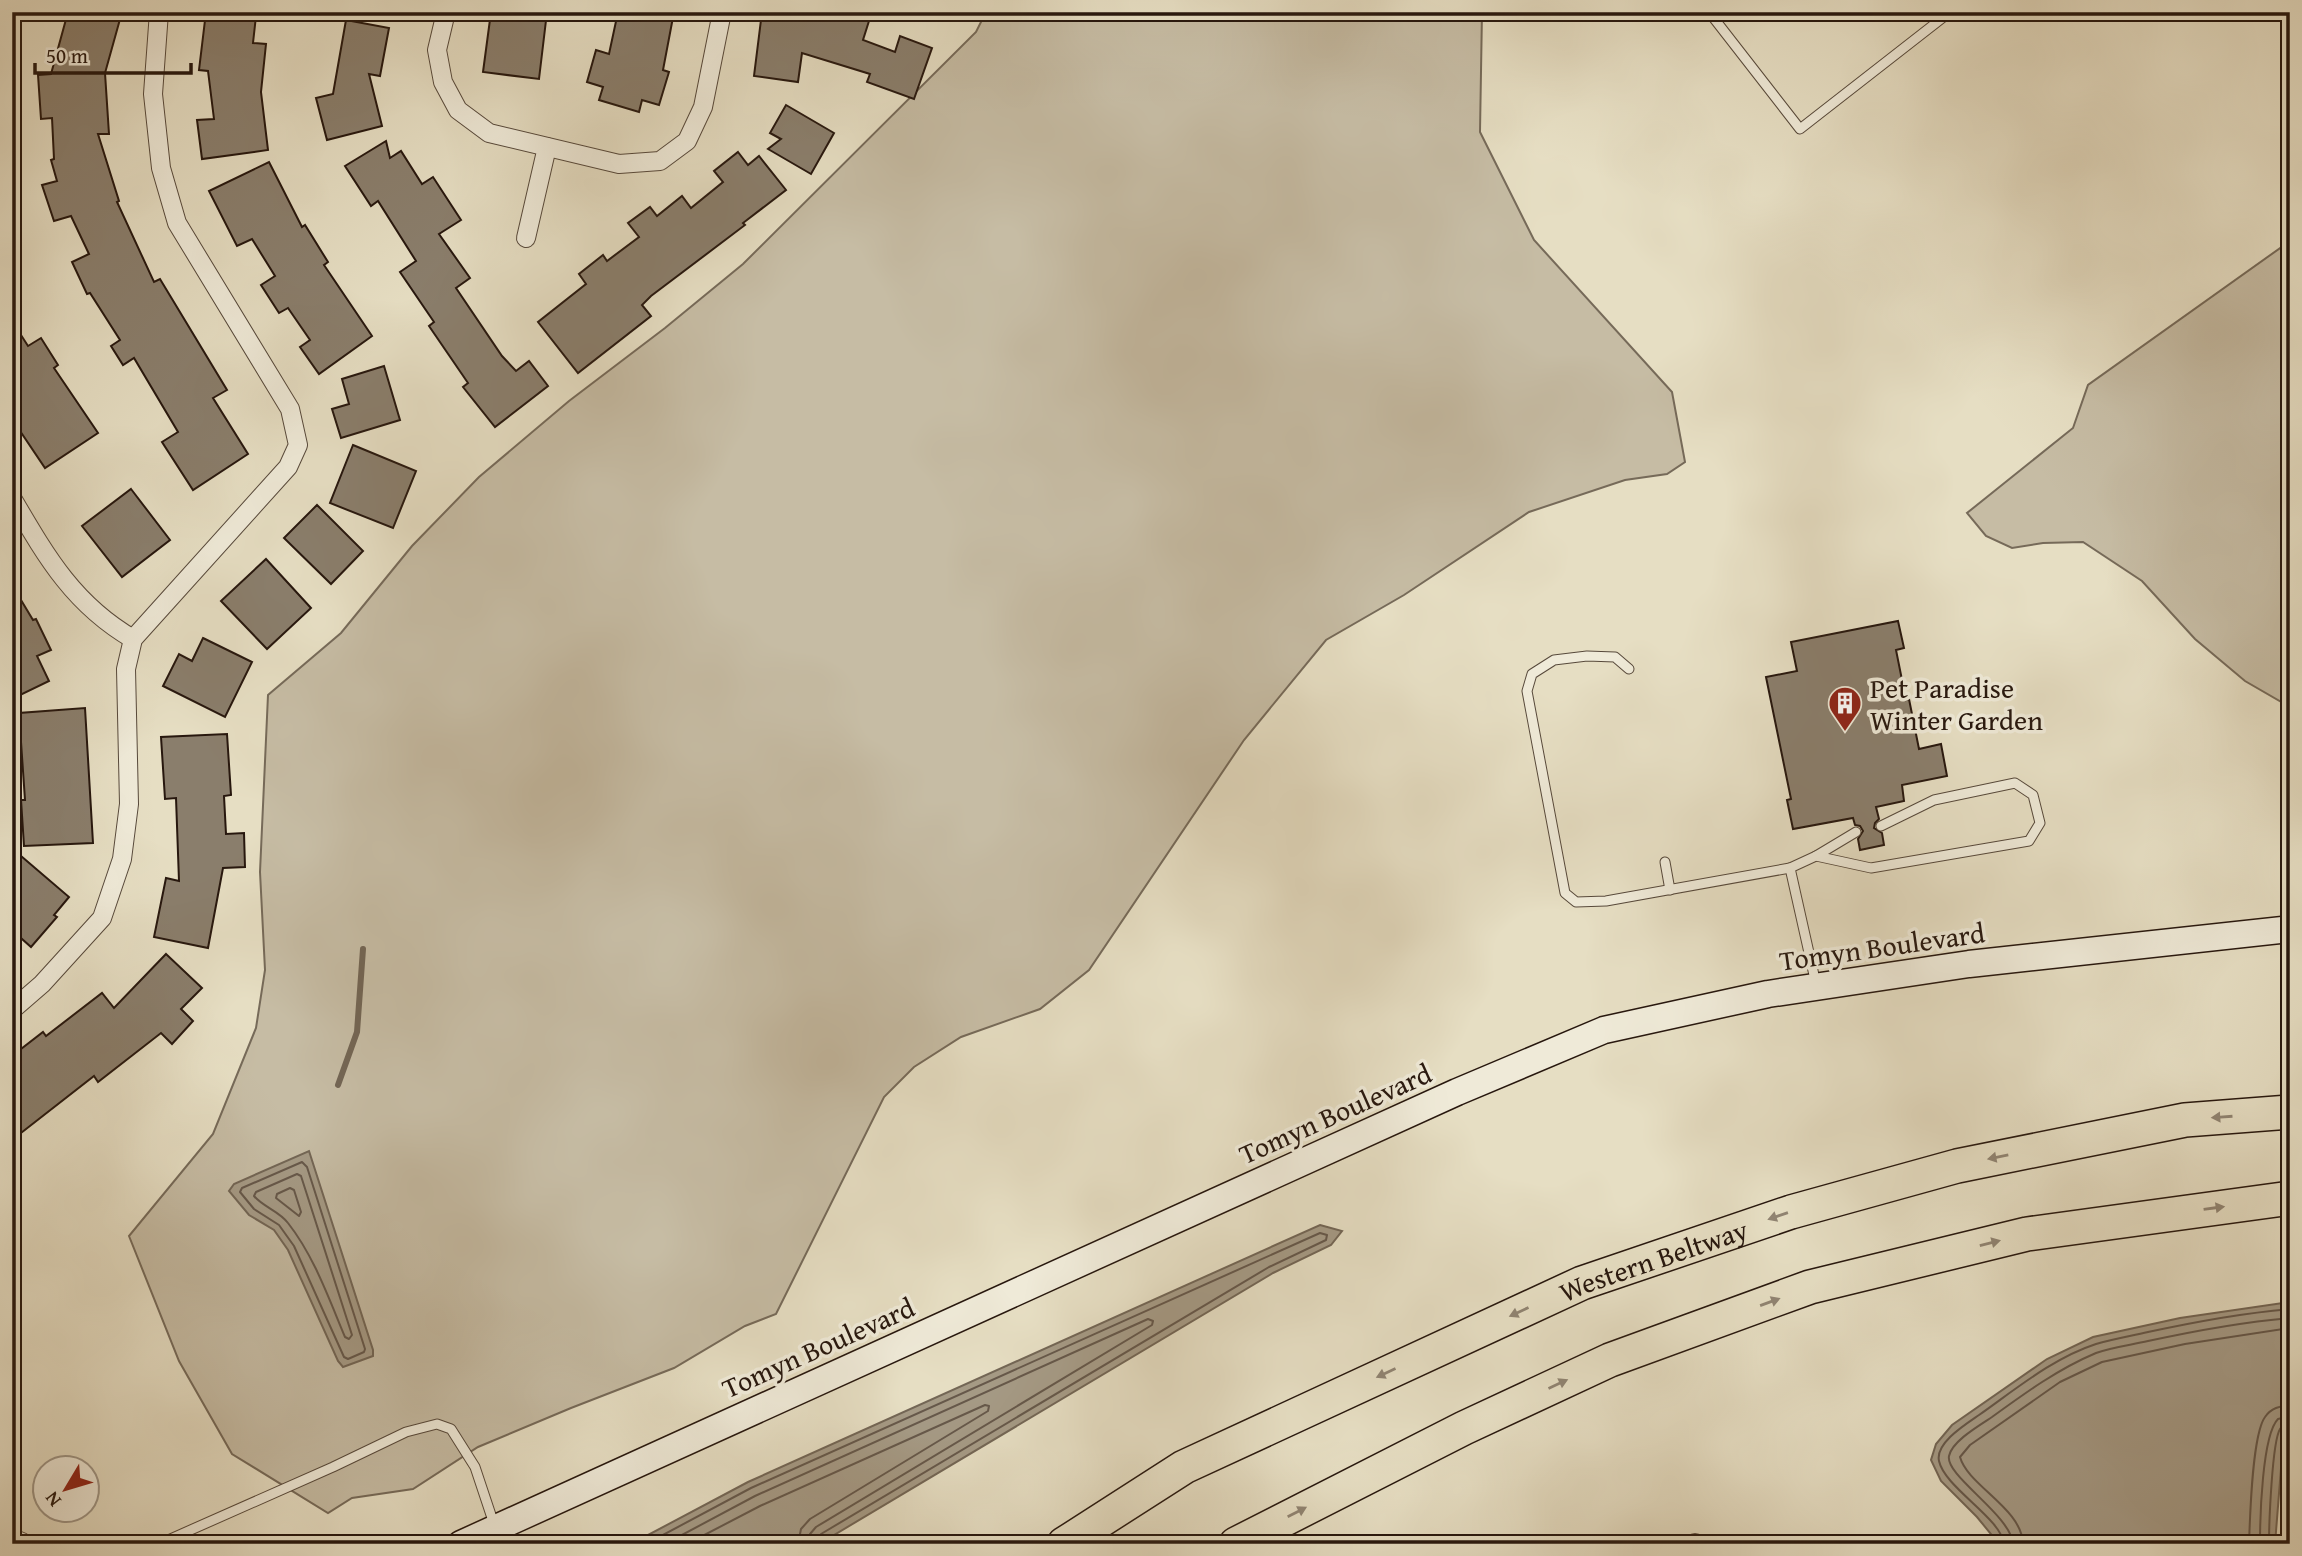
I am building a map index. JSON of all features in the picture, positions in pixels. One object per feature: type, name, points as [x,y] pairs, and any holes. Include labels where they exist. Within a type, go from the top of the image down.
[{"type":"highway","name":"Western Beltway","points":[[1064,1544],[1184,1467],[1582,1283],[1791,1212],[1957,1166],[2185,1120],[2290,1112]]},
{"type":"highway","points":[[1236,1544],[1464,1428],[1610,1360],[1810,1287],[2027,1234],[2290,1198]]},
{"type":"highway","points":[[1055,1544],[1184,1467]]},
{"type":"street","points":[[12,1010],[42,984],[102,918],[122,859],[129,804],[126,669],[133,639],[288,467],[298,445],[290,409],[177,223],[161,167],[153,94],[159,12]]},
{"type":"street","points":[[446,12],[437,50],[443,82],[458,110],[489,133],[619,163],[660,162],[687,141],[704,107],[722,12]]},
{"type":"street","points":[[526,238],[547,147]]},
{"type":"street","points":[[12,498],[39,545],[72,592],[110,626],[133,639]]},
{"type":"street","name":"Tomyn Boulevard","points":[[461,1544],[499,1536],[1457,1092],[1604,1030],[1817,986],[1969,964],[2290,929]]},
{"type":"lane","points":[[1709,12],[1800,129],[1950,12]]},
{"type":"lane","points":[[1629,669],[1615,657],[1587,656],[1554,660],[1532,674],[1527,691],[1565,893],[1576,902],[1606,901],[1790,868],[1856,832]]},
{"type":"lane","points":[[1816,856],[1871,868],[2029,841],[2040,823],[2033,795],[2015,783],[1934,800],[1881,827]]},
{"type":"lane","points":[[1665,862],[1670,890]]},
{"type":"lane","points":[[1790,868],[1817,986]]},
{"type":"lane","points":[[159,1544],[406,1432],[437,1424],[451,1429],[475,1467],[499,1536]]},
{"type":"lane","points":[[12,1534],[24,1538],[27,1544]]},
{"type":"shaded area","points":[[986,12],[1482,12],[1480,132],[1534,240],[1672,392],[1685,462],[1667,474],[1625,480],[1529,512],[1404,595],[1326,640],[1244,740],[1089,970],[1040,1009],[961,1037],[914,1067],[884,1097],[776,1314],[745,1326],[674,1368],[478,1447],[413,1489],[352,1498],[328,1513],[232,1454],[179,1361],[129,1236],[213,1134],[256,1028],[265,970],[260,872],[268,695],[341,633],[412,546],[479,477],[569,401],[743,264],[976,32]]},
{"type":"shaded area","points":[[2290,241],[2290,707],[2245,681],[2195,639],[2142,581],[2083,542],[2043,543],[2012,548],[1986,536],[1967,513],[2073,428],[2088,385]]},
{"type":"water","points":[[309,1151],[373,1350],[373,1356],[343,1367],[288,1250],[274,1230],[249,1215],[229,1191],[234,1184]]},
{"type":"water","points":[[1320,1225],[1342,1231],[1331,1245],[1273,1273],[819,1544],[631,1544],[748,1482]]},
{"type":"water","points":[[2290,1302],[2290,1417],[2282,1456],[2275,1544],[1999,1544],[1977,1517],[1941,1481],[1931,1460],[1936,1444],[1952,1425],[2047,1359],[2093,1337],[2180,1318]]},
{"type":"building","points":[[68,12],[122,12],[105,73],[109,134],[98,134],[119,201],[117,202],[154,282],[160,279],[227,390],[213,398],[248,454],[193,490],[162,442],[178,432],[134,358],[123,365],[111,346],[120,340],[90,293],[87,294],[72,262],[89,254],[71,216],[54,221],[42,185],[57,181],[51,160],[54,159],[52,118],[41,119],[38,75],[51,74]]},
{"type":"building","points":[[206,12],[256,16],[253,43],[266,44],[261,92],[268,150],[202,159],[197,120],[214,119],[208,71],[199,70]]},
{"type":"building","points":[[491,12],[547,12],[539,79],[483,72]]},
{"type":"building","points":[[618,12],[674,12],[663,70],[669,72],[659,105],[642,100],[639,112],[599,100],[603,87],[587,82],[596,50],[609,54]]},
{"type":"building","points":[[762,12],[842,12],[869,21],[863,40],[895,52],[900,36],[932,48],[914,99],[867,82],[870,74],[802,53],[798,82],[754,76]]},
{"type":"building","points":[[346,20],[389,28],[380,76],[369,74],[382,126],[327,140],[316,98],[333,94]]},
{"type":"building","points":[[786,105],[834,133],[811,174],[768,149],[781,139],[770,133]]},
{"type":"building","points":[[386,141],[390,158],[401,151],[422,184],[433,177],[461,220],[439,234],[470,278],[456,288],[502,356],[516,371],[529,361],[548,386],[495,427],[463,387],[468,383],[429,326],[434,322],[400,272],[416,261],[378,201],[371,206],[345,166]]},
{"type":"building","points":[[738,152],[748,165],[759,156],[786,190],[743,223],[745,225],[651,296],[642,305],[651,316],[578,373],[538,322],[586,284],[579,274],[603,255],[607,261],[639,237],[628,223],[650,207],[657,216],[682,196],[691,208],[723,182],[714,171]]},
{"type":"building","points":[[269,162],[302,227],[305,225],[328,262],[324,265],[372,336],[319,374],[300,347],[310,340],[288,308],[279,313],[261,285],[275,276],[252,239],[237,246],[209,191]]},
{"type":"building","points":[[12,321],[28,346],[41,338],[58,365],[54,368],[98,433],[45,468],[12,419]]},
{"type":"building","points":[[384,366],[400,420],[341,438],[332,409],[349,404],[342,379]]},
{"type":"building","points":[[353,445],[416,471],[393,528],[330,503]]},
{"type":"building","points":[[131,489],[170,540],[122,577],[82,526]]},
{"type":"building","points":[[317,505],[363,551],[331,584],[284,538]]},
{"type":"building","points":[[266,559],[311,608],[267,649],[221,601]]},
{"type":"building","points":[[12,585],[33,620],[36,619],[51,650],[37,656],[49,681],[12,699]]},
{"type":"building","name":"Pet Paradise Winter Garden","points":[[1898,621],[1904,648],[1896,650],[1919,749],[1941,744],[1947,776],[1902,785],[1904,801],[1876,807],[1879,819],[1874,828],[1882,833],[1884,845],[1860,850],[1858,839],[1863,831],[1860,826],[1855,825],[1853,818],[1793,829],[1787,800],[1791,799],[1766,677],[1797,671],[1791,642]]},
{"type":"building","points":[[203,638],[252,662],[225,717],[163,686],[179,654],[192,661]]},
{"type":"building","points":[[85,708],[93,843],[24,846],[21,800],[25,800],[19,713]]},
{"type":"building","points":[[227,734],[231,795],[224,796],[226,834],[244,833],[245,867],[223,868],[208,948],[154,937],[166,878],[179,881],[176,798],[165,799],[161,737]]},
{"type":"building","points":[[21,856],[69,897],[54,915],[57,917],[31,947],[12,930],[12,867]]},
{"type":"building","points":[[166,954],[202,988],[181,1009],[193,1021],[172,1044],[161,1033],[98,1082],[94,1076],[12,1140],[12,1056],[43,1032],[46,1036],[102,993],[114,1008]]},
{"type":"waterway","points":[[338,1085],[357,1032],[363,949]]},
{"type":"place","name":"Pet Paradise Winter Garden","points":[[1845,733]]}]
